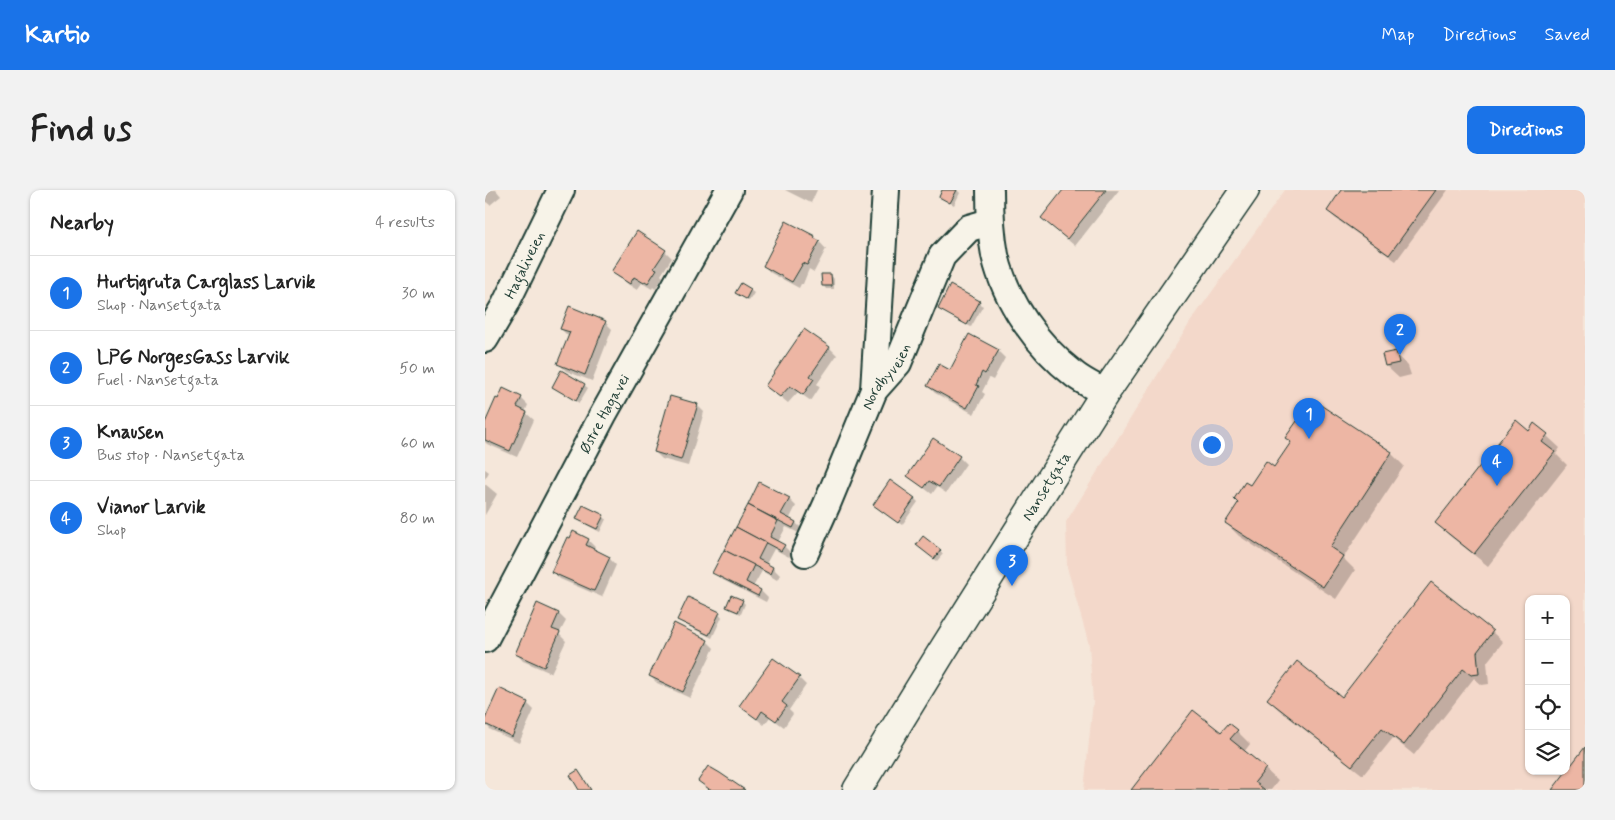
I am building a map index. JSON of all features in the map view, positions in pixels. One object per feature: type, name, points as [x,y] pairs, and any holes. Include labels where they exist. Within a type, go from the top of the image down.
[{"type":"main road","name":"Nansetgata","points":[[857,790],[937,658],[1105,393],[1245,190]]},
{"type":"street","name":"Hagaliveien","points":[[485,338],[505,305],[561,190]]},
{"type":"street","name":"Østre Hagavei","points":[[485,639],[603,415],[729,190]]},
{"type":"street","points":[[874,390],[886,190]]},
{"type":"street","points":[[990,190],[990,222],[995,256],[1006,286],[1023,318],[1047,351],[1077,376],[1105,393]]},
{"type":"street","name":"Nordbyveien","points":[[805,553],[835,488],[874,390],[898,363],[942,256],[969,228],[990,222]]},
{"type":"shaded area","points":[[1285,190],[1585,190],[1585,790],[1084,790],[1093,702],[1089,645],[1067,567],[1066,522],[1191,321]]},
{"type":"building","points":[[942,190],[957,190],[950,203],[939,197]]},
{"type":"building","points":[[1063,190],[1106,190],[1067,239],[1041,218]]},
{"type":"building","points":[[1341,190],[1436,190],[1389,255],[1327,211]]},
{"type":"building","points":[[786,221],[815,236],[814,238],[820,241],[807,265],[802,263],[792,282],[763,266]]},
{"type":"building","points":[[637,231],[666,250],[654,268],[657,269],[648,283],[645,281],[644,283],[634,277],[630,284],[611,272]]},
{"type":"building","points":[[821,274],[831,274],[832,286],[822,286]]},
{"type":"building","points":[[741,283],[751,289],[746,299],[735,293]]},
{"type":"building","points":[[950,285],[980,301],[967,325],[938,309]]},
{"type":"building","points":[[569,306],[606,321],[585,375],[557,364],[570,332],[560,329]]},
{"type":"building","points":[[804,329],[830,347],[810,376],[814,379],[803,395],[790,386],[780,397],[765,386]]},
{"type":"building","points":[[969,334],[999,350],[985,374],[982,372],[976,385],[979,386],[967,408],[927,386],[939,364],[950,370]]},
{"type":"building","points":[[1396,351],[1399,363],[1385,366],[1382,354]]},
{"type":"building","points":[[561,370],[585,384],[576,401],[552,387]]},
{"type":"building","points":[[503,388],[522,397],[517,407],[527,412],[510,451],[485,440],[485,423],[496,398],[498,399]]},
{"type":"building","points":[[670,396],[698,404],[681,460],[654,452]]},
{"type":"building","points":[[1316,402],[1392,452],[1330,547],[1343,556],[1323,587],[1225,523],[1238,503],[1234,499],[1245,482],[1250,485],[1266,461],[1274,467],[1291,442],[1285,438],[1297,421],[1302,425]]},
{"type":"building","points":[[1516,420],[1529,431],[1534,423],[1548,434],[1542,442],[1555,452],[1474,554],[1435,523]]},
{"type":"building","points":[[933,438],[960,456],[939,487],[929,481],[924,488],[907,476]]},
{"type":"building","points":[[890,480],[915,498],[898,523],[873,505]]},
{"type":"building","points":[[759,482],[790,498],[781,514],[796,522],[793,528],[748,505]]},
{"type":"building","points":[[583,505],[604,515],[597,529],[576,519]]},
{"type":"building","points":[[748,505],[778,521],[770,537],[785,545],[781,551],[736,527]]},
{"type":"building","points":[[736,527],[766,543],[758,559],[773,567],[770,574],[724,550]]},
{"type":"building","points":[[573,531],[589,539],[586,545],[610,557],[594,591],[551,572],[567,537],[570,538]]},
{"type":"building","points":[[923,536],[941,550],[934,559],[916,545]]},
{"type":"building","points":[[724,550],[754,565],[746,582],[761,590],[758,596],[712,573]]},
{"type":"building","points":[[1431,582],[1493,631],[1477,652],[1479,674],[1471,675],[1463,669],[1404,745],[1382,728],[1352,766],[1267,699],[1297,661],[1342,697]]},
{"type":"building","points":[[731,595],[743,600],[738,612],[726,607]]},
{"type":"building","points":[[688,597],[720,612],[709,635],[677,620]]},
{"type":"building","points":[[537,603],[559,613],[552,629],[560,632],[544,667],[515,654]]},
{"type":"building","points":[[674,623],[708,640],[683,692],[649,676]]},
{"type":"building","points":[[773,658],[800,677],[782,702],[787,706],[776,721],[762,711],[757,719],[739,706]]},
{"type":"building","points":[[499,688],[528,702],[512,737],[485,724],[485,719]]},
{"type":"building","points":[[1193,710],[1221,732],[1229,723],[1238,730],[1230,739],[1266,768],[1255,782],[1265,790],[1131,790]]},
{"type":"building","points":[[1585,747],[1585,790],[1552,790],[1564,775],[1570,775],[1570,767]]},
{"type":"building","points":[[708,766],[745,790],[708,790],[698,781]]},
{"type":"building","points":[[578,770],[591,790],[579,790],[570,775]]},
{"type":"place","name":"LPG NorgesGass Larvik","points":[[1400,355]]},
{"type":"place","name":"Hurtigruta Carglass Larvik","points":[[1309,439]]},
{"type":"place","name":"Vianor Larvik","points":[[1497,486]]},
{"type":"place","name":"Knausen","points":[[1012,586]]}]
